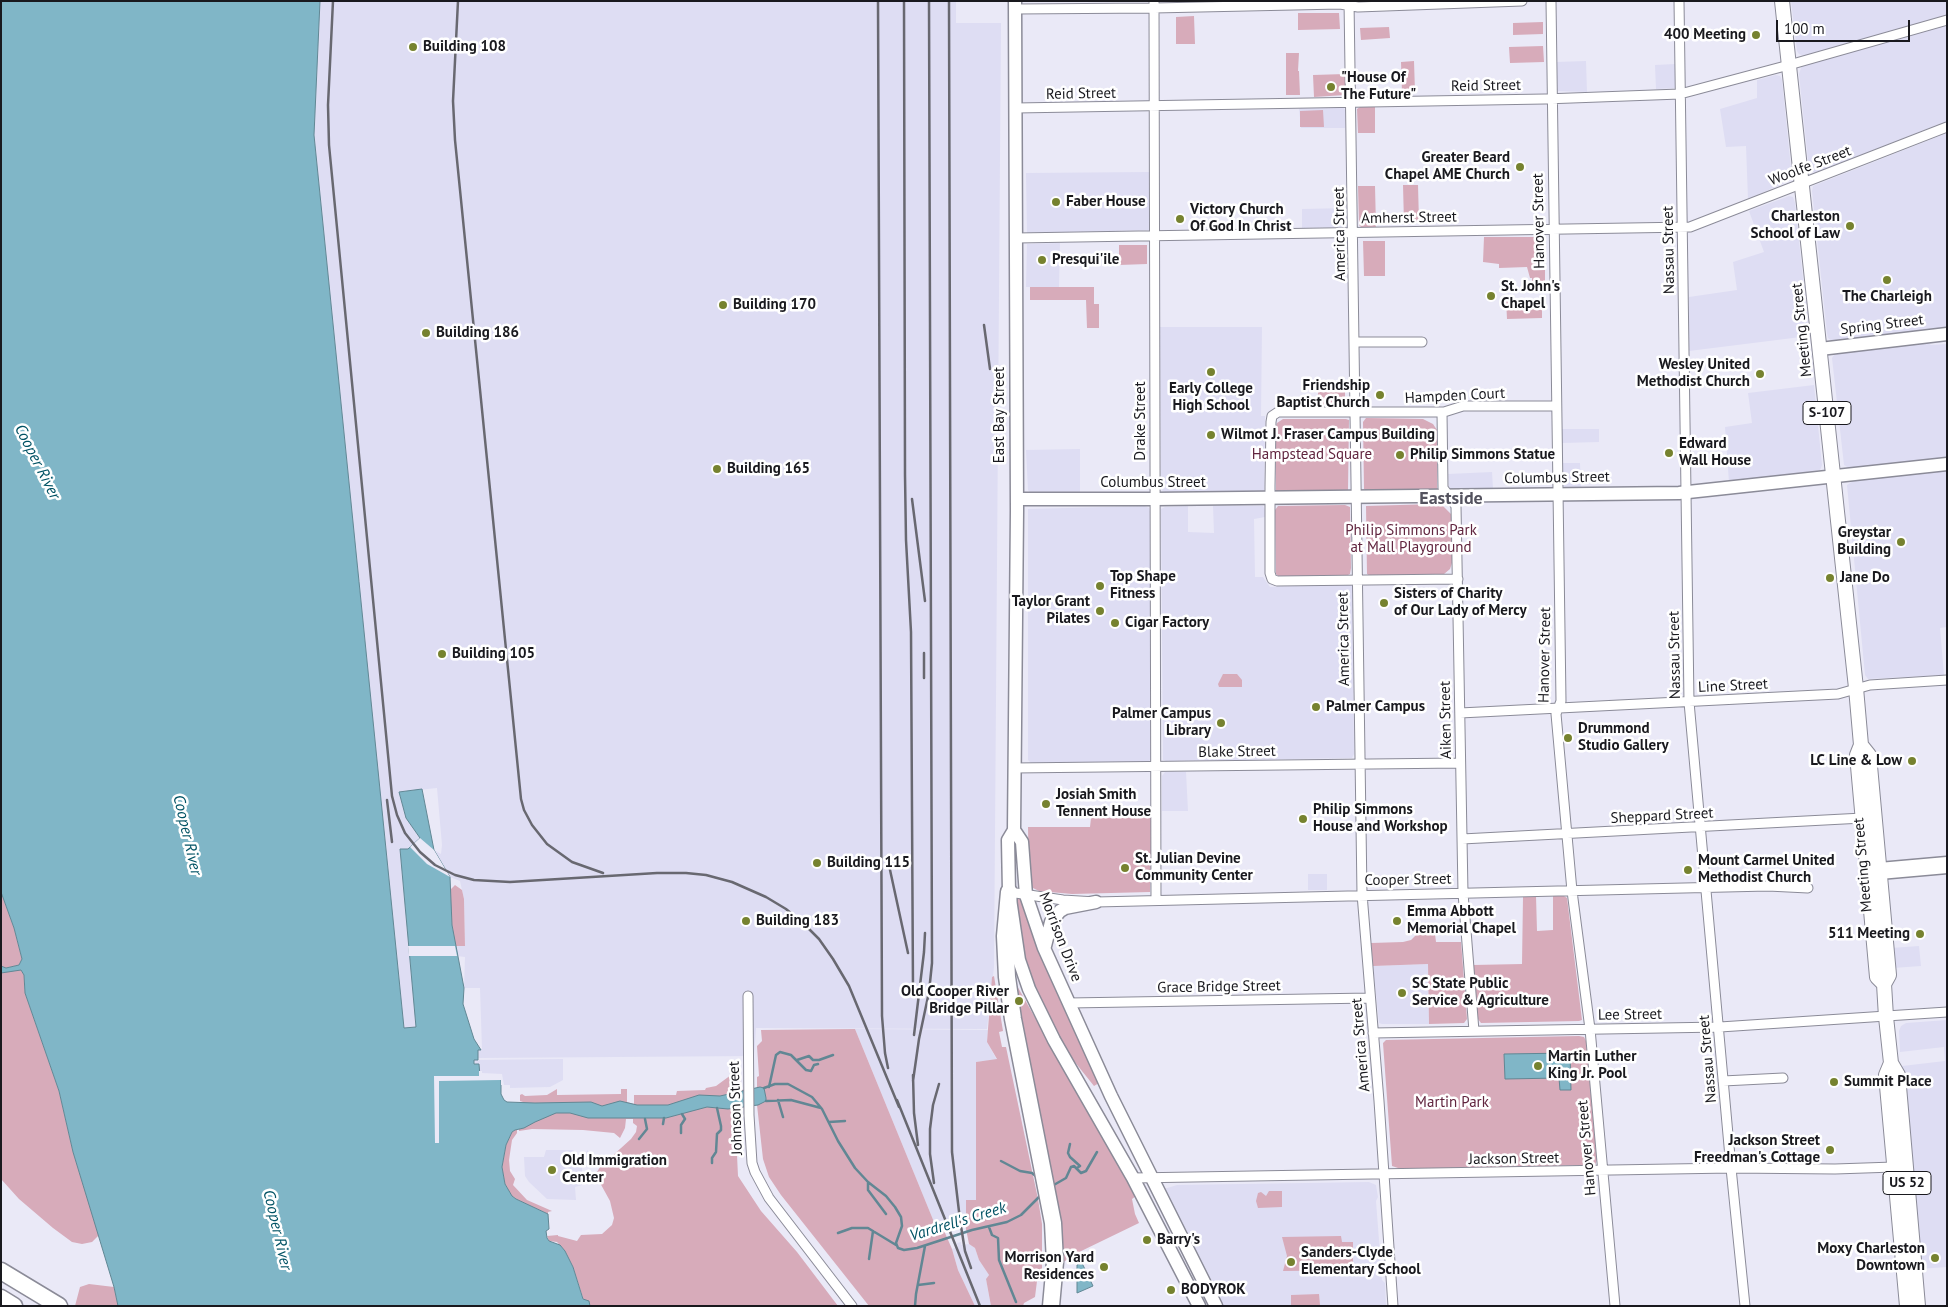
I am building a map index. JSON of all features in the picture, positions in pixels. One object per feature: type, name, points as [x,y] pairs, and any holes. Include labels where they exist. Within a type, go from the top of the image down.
[{"type":"highway","points":[[1874,872],[1947,864]]},
{"type":"highway","points":[[1009,892],[1005,936],[1007,977],[1013,1018],[1053,1223],[1055,1274],[1051,1306]]},
{"type":"highway","points":[[1,1270],[59,1306]]},
{"type":"highway","points":[[1,1298],[14,1306]]},
{"type":"main road","name":"Meeting Street","points":[[1782,1],[1856,688],[1861,745],[1857,755],[1863,818],[1874,872],[1889,975],[1884,984],[1886,1017],[1891,1063],[1898,1075],[1918,1306]]},
{"type":"main road","name":"East Bay Street","points":[[1014,830],[1017,499],[1015,5]]},
{"type":"main road","name":"Spring Street","points":[[1820,349],[1947,334]]},
{"type":"main road","name":"Columbus Street","points":[[1017,499],[1686,493],[1947,464]]},
{"type":"main road","name":"Meeting Street","points":[[1861,745],[1869,755],[1874,872]]},
{"type":"main road","points":[[1014,830],[1008,840],[1009,892],[1019,960],[1028,989],[1054,1040],[1133,1178],[1200,1306]]},
{"type":"main road","name":"Morrison Drive","points":[[1014,830],[1022,842],[1026,895],[1044,948],[1111,1096],[1216,1306]]},
{"type":"main road","points":[[1044,948],[1051,922],[1060,911],[1065,908],[1096,902]]},
{"type":"main road","name":"Meeting Street","points":[[1891,1063],[1886,1076],[1907,1306]]},
{"type":"street","points":[[1015,5],[1349,4],[1358,8],[1522,1]]},
{"type":"street","name":"Hanover Street","points":[[1551,1],[1561,701],[1556,714],[1572,890],[1590,1029],[1615,1306]]},
{"type":"street","name":"Nassau Street","points":[[1679,1],[1690,702],[1745,1306]]},
{"type":"street","name":"America Street","points":[[1349,4],[1354,232],[1362,894],[1393,1306]]},
{"type":"street","name":"Drake Street","points":[[1154,5],[1156,900]]},
{"type":"street","name":"Reid Street","points":[[1016,108],[1351,103],[1680,94],[1947,20]]},
{"type":"street","name":"Woolfe Street","points":[[1683,227],[1690,227],[1947,127]]},
{"type":"street","name":"Amherst Street","points":[[1016,238],[1683,227]]},
{"type":"street","points":[[1355,342],[1422,342]]},
{"type":"street","name":"Hampden Court","points":[[1270,498],[1270,422],[1272,416],[1278,412],[1442,412],[1463,406],[1556,406]]},
{"type":"street","name":"Aiken Street","points":[[1442,412],[1443,488],[1456,506],[1463,893],[1474,1031]]},
{"type":"street","points":[[1270,498],[1270,573],[1272,579],[1276,581],[1458,579]]},
{"type":"street","name":"Line Street","points":[[1460,713],[1838,694],[1870,685],[1947,680]]},
{"type":"street","name":"Blake Street","points":[[1014,768],[1460,763]]},
{"type":"street","name":"Sheppard Street","points":[[1462,839],[1863,818]]},
{"type":"street","name":"Cooper Street","points":[[1009,892],[1063,900],[1096,902],[1707,887],[1768,886],[1808,888]]},
{"type":"street","name":"Johnson Street","points":[[748,996],[748,1079],[752,1163],[768,1198],[852,1306]]},
{"type":"street","name":"Grace Bridge Street","points":[[1069,1003],[1370,998]]},
{"type":"street","name":"Lee Street","points":[[1373,1033],[1720,1027],[1947,1012]]},
{"type":"street","points":[[1724,1081],[1783,1078]]},
{"type":"street","name":"Jackson Street","points":[[1133,1178],[1894,1167]]},
{"type":"shaded area","points":[[320,1],[956,1],[956,23],[1001,23],[994,967],[987,1029],[756,1028],[754,1056],[478,1058],[478,1050],[482,1049],[480,988],[464,988],[465,957],[457,956],[455,946],[465,946],[464,899],[460,881],[450,877],[434,850],[441,854],[442,845],[437,788],[399,792],[406,818],[420,838],[408,849],[400,850],[416,1027],[404,1028],[314,135]]},
{"type":"shaded area","points":[[1791,1],[1947,1],[1947,17],[1803,56],[1797,51]]},
{"type":"shaded area","points":[[1947,25],[1947,121],[1815,173],[1809,170],[1799,74],[1802,65]]},
{"type":"shaded area","points":[[1586,61],[1587,92],[1558,91],[1556,62]]},
{"type":"shaded area","points":[[1675,64],[1675,88],[1656,89],[1655,65]]},
{"type":"shaded area","points":[[1776,75],[1780,76],[1782,80],[1792,178],[1748,199],[1746,146],[1726,147],[1720,109],[1757,98],[1757,80]]},
{"type":"shaded area","points":[[1343,107],[1345,110],[1345,128],[1301,128],[1299,108]]},
{"type":"shaded area","points":[[1947,133],[1947,329],[1838,342],[1832,341],[1828,338],[1827,333],[1813,186]]},
{"type":"shaded area","points":[[1149,172],[1149,230],[1027,233],[1026,173]]},
{"type":"shaded area","points":[[1789,196],[1793,197],[1795,203],[1809,336],[1689,351],[1689,297],[1737,290],[1733,262],[1764,252],[1749,211]]},
{"type":"shaded area","points":[[1347,208],[1347,225],[1345,227],[1302,228],[1302,209]]},
{"type":"shaded area","points":[[1060,243],[1059,287],[1026,287],[1027,244]]},
{"type":"shaded area","name":"Early College High School","points":[[1160,327],[1262,327],[1261,416],[1265,416],[1264,491],[1165,492],[1161,490]]},
{"type":"shaded area","points":[[1923,340],[1931,345],[1947,344],[1947,458],[1849,468],[1844,465],[1832,358],[1835,352]]},
{"type":"shaded area","points":[[1814,385],[1822,465],[1820,470],[1729,482],[1725,427],[1752,423],[1748,393]]},
{"type":"shaded area","points":[[1562,429],[1599,429],[1599,442],[1562,443]]},
{"type":"shaded area","points":[[1080,449],[1080,493],[1030,493],[1028,490],[1026,450]]},
{"type":"shaded area","points":[[1562,463],[1580,463],[1581,487],[1566,488],[1563,485]]},
{"type":"shaded area","points":[[1947,471],[1947,627],[1940,628],[1944,675],[1868,679],[1865,675],[1847,485],[1853,481]]},
{"type":"shaded area","points":[[1492,472],[1493,489],[1452,490],[1449,487],[1448,474]]},
{"type":"shaded area","points":[[1145,506],[1150,511],[1151,759],[1148,762],[1032,764],[1028,760],[1028,509]]},
{"type":"shaded area","points":[[1188,506],[1188,532],[1214,533],[1213,506],[1263,506],[1265,517],[1254,519],[1255,577],[1263,577],[1270,587],[1347,584],[1352,586],[1354,754],[1352,758],[1163,760],[1161,509],[1165,507]]},
{"type":"shaded area","points":[[1165,772],[1186,772],[1188,811],[1162,811],[1162,776]]},
{"type":"shaded area","points":[[1308,874],[1327,874],[1327,890],[1308,890]]},
{"type":"shaded area","points":[[1919,946],[1921,966],[1893,968],[1891,948]]},
{"type":"shaded area","name":"SC State Public Service & Agriculture","points":[[1428,964],[1429,1024],[1379,1023],[1373,966]]},
{"type":"shaded area","points":[[1947,1020],[1947,1267],[1919,1269],[1902,1066],[1945,1061],[1944,1047],[1900,1052],[1899,1031],[1901,1026],[1906,1023]]},
{"type":"shaded area","points":[[855,1029],[988,1030],[987,1042],[997,1060],[976,1062],[976,1200],[966,1219],[957,1221],[957,1224],[951,1227],[949,1223],[942,1226],[938,1220],[934,1222]]},
{"type":"shaded area","points":[[563,1059],[563,1080],[550,1087],[510,1088],[510,1085],[501,1085],[480,1076],[474,1060]]},
{"type":"shaded area","points":[[546,1150],[573,1150],[575,1157],[585,1157],[587,1150],[592,1154],[592,1159],[584,1163],[582,1167],[582,1185],[575,1187],[576,1200],[547,1199],[525,1176],[524,1157],[544,1157]]},
{"type":"shaded area","name":"Sanders-Clyde Elementary School","points":[[1369,1182],[1376,1185],[1378,1197],[1376,1201],[1382,1280],[1385,1283],[1386,1306],[1223,1306],[1164,1189],[1177,1185]]},
{"type":"shaded area","points":[[961,1242],[961,1245],[969,1244],[975,1248],[979,1260],[989,1275],[986,1279],[991,1306],[975,1306],[958,1270],[952,1249],[958,1247],[957,1243]]},
{"type":"green space","points":[[1298,13],[1339,13],[1340,29],[1298,30]]},
{"type":"green space","points":[[1194,16],[1195,44],[1176,44],[1176,17]]},
{"type":"green space","points":[[1543,22],[1543,34],[1513,35],[1513,23]]},
{"type":"green space","points":[[1389,27],[1390,38],[1361,40],[1360,28]]},
{"type":"green space","points":[[1543,46],[1544,62],[1510,63],[1509,47]]},
{"type":"green space","points":[[1286,53],[1299,53],[1300,95],[1286,95]]},
{"type":"green space","points":[[1414,61],[1415,92],[1402,92],[1401,62]]},
{"type":"green space","points":[[1345,74],[1345,95],[1314,97],[1313,75]]},
{"type":"green space","points":[[1360,107],[1375,107],[1375,133],[1358,133],[1357,109]]},
{"type":"green space","points":[[1323,110],[1324,127],[1300,127],[1300,111]]},
{"type":"green space","points":[[1403,185],[1418,185],[1419,222],[1404,223]]},
{"type":"green space","points":[[1358,186],[1375,186],[1376,227],[1361,227],[1359,225]]},
{"type":"green space","points":[[1484,237],[1539,237],[1545,243],[1545,286],[1532,286],[1532,278],[1530,278],[1527,267],[1499,268],[1499,264],[1483,262]]},
{"type":"green space","points":[[1363,241],[1385,241],[1385,276],[1364,276]]},
{"type":"green space","points":[[1119,245],[1147,245],[1147,264],[1119,265]]},
{"type":"green space","points":[[1030,287],[1094,287],[1094,304],[1099,304],[1099,328],[1087,328],[1086,300],[1030,300]]},
{"type":"green space","points":[[1506,299],[1542,299],[1542,318],[1507,319]]},
{"type":"green space","points":[[1318,392],[1345,392],[1345,405],[1318,405]]},
{"type":"green space","points":[[1366,418],[1423,419],[1433,424],[1437,430],[1437,489],[1367,491],[1364,489],[1363,422]]},
{"type":"green space","name":"Hampstead Square","points":[[1283,419],[1349,420],[1348,490],[1276,491],[1275,429],[1277,423]]},
{"type":"green space","points":[[1345,505],[1350,507],[1350,574],[1346,576],[1279,577],[1276,574],[1275,510],[1278,506]]},
{"type":"green space","name":"Philip Simmons Park at Mall Playground","points":[[1442,505],[1452,515],[1452,563],[1450,569],[1444,574],[1372,577],[1367,574],[1366,506]]},
{"type":"green space","points":[[1223,674],[1237,674],[1242,680],[1242,687],[1219,687],[1218,684]]},
{"type":"green space","points":[[1152,817],[1150,892],[1072,894],[1039,891],[1031,887],[1029,880],[1028,827],[1090,827],[1091,818]]},
{"type":"green space","points":[[455,885],[462,890],[464,899],[465,946],[455,946],[450,890]]},
{"type":"green space","points":[[1,892],[14,928],[22,959],[19,965],[6,968],[1,966]]},
{"type":"green space","points":[[1536,896],[1537,931],[1553,930],[1553,896],[1564,896],[1567,898],[1582,1020],[1481,1023],[1478,1019],[1473,965],[1522,964],[1523,897]]},
{"type":"green space","points":[[1021,897],[1099,1083],[1094,1086],[1074,1061],[1041,1007],[1024,953],[1016,898]]},
{"type":"green space","points":[[1417,934],[1435,934],[1436,942],[1461,942],[1467,1019],[1464,1023],[1429,1024],[1428,964],[1373,966],[1371,943],[1403,942],[1411,940]]},
{"type":"green space","points":[[21,970],[24,975],[25,993],[59,1091],[73,1152],[99,1235],[92,1242],[82,1244],[72,1242],[19,1199],[1,1179],[1,973]]},
{"type":"green space","points":[[994,976],[1003,1031],[999,1032],[1002,1047],[1006,1047],[1042,1224],[1042,1276],[1037,1281],[1035,1297],[1024,1303],[1023,1306],[991,1306],[986,1279],[989,1275],[979,1260],[975,1248],[969,1244],[964,1219],[966,1219],[966,1200],[976,1200],[976,1062],[997,1059],[987,1042],[992,977]]},
{"type":"green space","points":[[1016,984],[1136,1196],[1132,1199],[1139,1223],[1073,1255],[1061,1264],[1025,1055]]},
{"type":"green space","points":[[855,1029],[934,1222],[938,1220],[942,1226],[952,1249],[958,1270],[975,1306],[869,1306],[781,1195],[769,1177],[763,1159],[757,1105],[741,1108],[737,1155],[738,1176],[761,1211],[797,1252],[838,1306],[590,1306],[589,1301],[584,1301],[573,1267],[565,1251],[557,1242],[549,1241],[547,1236],[558,1235],[577,1241],[581,1235],[602,1234],[612,1225],[614,1218],[610,1201],[599,1181],[593,1179],[600,1167],[631,1139],[636,1132],[637,1126],[633,1123],[633,1119],[626,1119],[625,1128],[620,1138],[614,1133],[583,1130],[532,1129],[519,1131],[519,1129],[524,1128],[523,1102],[520,1101],[520,1095],[547,1095],[557,1089],[557,1095],[621,1094],[621,1089],[627,1089],[627,1102],[634,1104],[634,1095],[676,1095],[677,1091],[705,1090],[706,1088],[716,1086],[731,1075],[735,1075],[736,1079],[740,1079],[741,1090],[757,1088],[757,1077],[759,1076],[757,1046],[762,1041],[761,1030]]},
{"type":"green space","name":"Martin Park","points":[[1584,1037],[1586,1041],[1597,1160],[1595,1165],[1401,1169],[1392,1166],[1383,1043],[1386,1040]]},
{"type":"green space","points":[[517,1129],[517,1133],[512,1140],[509,1160],[510,1171],[515,1179],[513,1185],[527,1200],[552,1211],[548,1212],[548,1214],[516,1199],[505,1184],[502,1167],[506,1145],[512,1132]]},
{"type":"green space","points":[[1269,1191],[1282,1191],[1282,1207],[1258,1208],[1256,1201],[1258,1193],[1261,1192],[1266,1196]]},
{"type":"green space","points":[[1341,1236],[1342,1242],[1353,1242],[1353,1270],[1283,1271],[1287,1256],[1282,1237]]},
{"type":"green space","points":[[89,1284],[114,1287],[118,1306],[75,1306],[80,1287]]},
{"type":"green space","points":[[1319,1294],[1320,1305],[1291,1306],[1291,1295]]},
{"type":"water","name":"Cooper River","points":[[1,1],[320,1],[314,135],[404,1028],[416,1027],[400,849],[408,849],[420,838],[406,818],[399,792],[422,789],[434,850],[450,877],[452,925],[464,988],[463,1004],[474,1039],[481,1050],[478,1050],[478,1060],[474,1060],[474,1064],[479,1064],[480,1076],[501,1076],[501,1094],[504,1100],[507,1102],[535,1103],[591,1102],[602,1106],[620,1101],[637,1105],[668,1105],[699,1095],[720,1096],[760,1087],[764,1088],[766,1101],[758,1105],[728,1109],[707,1107],[666,1118],[588,1118],[570,1113],[556,1113],[512,1132],[506,1145],[502,1167],[505,1184],[516,1199],[548,1214],[549,1229],[546,1231],[547,1238],[549,1241],[560,1245],[565,1251],[573,1267],[583,1299],[589,1301],[590,1306],[118,1306],[73,1152],[59,1091],[25,993],[24,975],[21,970],[1,973],[1,966],[6,968],[19,965],[22,959],[14,928],[1,892]]},
{"type":"water","name":"Martin Luther King Jr. Pool","points":[[1570,1053],[1571,1090],[1560,1090],[1559,1078],[1505,1079],[1504,1054]]},
{"type":"water","points":[[1082,1263],[1093,1286],[1077,1293],[1077,1265]]},
{"type":"pier","points":[[420,838],[434,850],[450,877],[427,864],[410,847]]},
{"type":"pier","points":[[408,946],[455,946],[457,956],[409,956]]},
{"type":"pier","points":[[479,1071],[482,1071],[482,1073],[502,1074],[504,1085],[501,1085],[501,1080],[439,1081],[439,1143],[435,1143],[434,1076],[479,1076]]},
{"type":"waterway","points":[[769,1087],[776,1055],[780,1052],[791,1055],[806,1070],[811,1071],[814,1065],[818,1064]]},
{"type":"waterway","points":[[797,1060],[809,1056],[813,1060],[819,1060],[833,1055]]},
{"type":"waterway","name":"Vardrell's Creek","points":[[764,1088],[775,1084],[788,1084],[812,1097],[822,1109],[838,1141],[855,1168],[868,1182],[886,1196],[901,1217],[902,1226],[896,1243],[898,1248],[904,1250],[917,1248],[972,1230],[1007,1222],[1021,1215],[1042,1194]]},
{"type":"waterway","points":[[778,1100],[783,1117]]},
{"type":"waterway","name":"Vardrell's Creek","points":[[766,1101],[791,1100],[821,1108]]},
{"type":"waterway","points":[[712,1163],[712,1158],[716,1152],[717,1134],[721,1130],[717,1108]]},
{"type":"waterway","points":[[681,1133],[681,1125],[685,1119],[682,1114]]},
{"type":"waterway","points":[[663,1124],[664,1118]]},
{"type":"waterway","points":[[639,1139],[647,1129],[645,1119]]},
{"type":"waterway","points":[[829,1122],[845,1121]]},
{"type":"waterway","points":[[1070,1144],[1068,1153],[1080,1166],[1077,1168]]},
{"type":"waterway","name":"Vardrell's Creek","points":[[1052,1186],[1066,1178],[1071,1167],[1074,1166],[1081,1173],[1086,1171],[1097,1152]]},
{"type":"waterway","points":[[1001,1161],[1020,1171],[1032,1173],[1038,1178]]},
{"type":"waterway","points":[[868,1182],[868,1190],[886,1214]]},
{"type":"waterway","points":[[989,1227],[992,1235],[998,1238],[999,1260],[1016,1302]]},
{"type":"waterway","points":[[838,1233],[852,1228],[868,1228],[896,1245]]},
{"type":"waterway","points":[[869,1259],[873,1231]]},
{"type":"waterway","points":[[915,1306],[925,1246]]},
{"type":"waterway","points":[[918,1285],[934,1283]]},
{"type":"railway","points":[[333,1],[328,105],[329,145],[392,796],[397,815],[405,833],[420,852],[435,865],[455,875],[474,880],[510,882],[686,873],[706,875],[732,882],[766,897],[786,909],[805,925],[819,939],[833,959],[849,986],[899,1107]]},
{"type":"railway","points":[[458,1],[453,101],[455,140],[521,799],[524,810],[532,825],[547,844],[572,862],[603,873]]},
{"type":"railway","points":[[878,1],[882,1016],[888,1068]]},
{"type":"railway","points":[[904,1],[905,475],[911,632],[913,991]]},
{"type":"railway","points":[[913,1081],[919,1039],[929,992],[932,963],[929,1]]},
{"type":"railway","points":[[949,1],[952,1152],[965,1251],[971,1268]]},
{"type":"railway","points":[[984,325],[990,369]]},
{"type":"railway","points":[[912,499],[925,601]]},
{"type":"railway","points":[[924,653],[924,678]]},
{"type":"railway","points":[[387,800],[392,842]]},
{"type":"railway","points":[[887,856],[908,953]]},
{"type":"railway","points":[[914,1035],[925,933]]},
{"type":"railway","points":[[913,1075],[914,1113],[918,1145]]},
{"type":"railway","points":[[934,1183],[930,1154],[930,1129],[933,1105],[939,1084]]},
{"type":"railway","points":[[897,1100],[980,1306]]},
{"type":"place","name":"400 Meeting","points":[[1756,35]]},
{"type":"place","name":"Building 108","points":[[413,47]]},
{"type":"place","name":"\"House Of The Future\"","points":[[1331,87]]},
{"type":"place","name":"Greater Beard Chapel AME Church","points":[[1520,167]]},
{"type":"place","name":"Faber House","points":[[1056,202]]},
{"type":"place","name":"Victory Church Of God In Christ","points":[[1180,219]]},
{"type":"place","name":"Charleston School of Law","points":[[1850,226]]},
{"type":"place","name":"Presqui'ile","points":[[1042,260]]},
{"type":"place","name":"The Charleigh","points":[[1887,280]]},
{"type":"place","name":"St. John's Chapel","points":[[1491,296]]},
{"type":"place","name":"Building 170","points":[[723,305]]},
{"type":"place","name":"Building 186","points":[[426,333]]},
{"type":"place","name":"Early College High School","points":[[1211,372]]},
{"type":"place","name":"Wesley United Methodist Church","points":[[1760,374]]},
{"type":"place","name":"Friendship Baptist Church","points":[[1380,395]]},
{"type":"place","name":"Wilmot J. Fraser Campus Building","points":[[1211,435]]},
{"type":"place","name":"Edward Wall House","points":[[1669,453]]},
{"type":"place","name":"Philip Simmons Statue","points":[[1400,455]]},
{"type":"place","name":"Building 165","points":[[717,469]]},
{"type":"place","name":"Greystar Building","points":[[1901,542]]},
{"type":"place","name":"Jane Do","points":[[1830,578]]},
{"type":"place","name":"Top Shape Fitness","points":[[1100,586]]},
{"type":"place","name":"Sisters of Charity of Our Lady of Mercy","points":[[1384,603]]},
{"type":"place","name":"Taylor Grant Pilates","points":[[1100,611]]},
{"type":"place","name":"Cigar Factory","points":[[1115,623]]},
{"type":"place","name":"Building 105","points":[[442,654]]},
{"type":"place","name":"Palmer Campus","points":[[1316,707]]},
{"type":"place","name":"Palmer Campus Library","points":[[1221,723]]},
{"type":"place","name":"Drummond Studio Gallery","points":[[1568,738]]},
{"type":"place","name":"LC Line & Low","points":[[1912,761]]},
{"type":"place","name":"Josiah Smith Tennent House","points":[[1046,804]]},
{"type":"place","name":"Philip Simmons House and Workshop","points":[[1303,819]]},
{"type":"place","name":"Building 115","points":[[817,863]]},
{"type":"place","name":"St. Julian Devine Community Center","points":[[1125,868]]},
{"type":"place","name":"Mount Carmel United Methodist Church","points":[[1688,870]]},
{"type":"place","name":"Building 183","points":[[746,921]]},
{"type":"place","name":"Emma Abbott Memorial Chapel","points":[[1397,921]]},
{"type":"place","name":"511 Meeting","points":[[1920,934]]},
{"type":"place","name":"SC State Public Service & Agriculture","points":[[1402,993]]},
{"type":"place","name":"Old Cooper River Bridge Pillar","points":[[1019,1001]]},
{"type":"place","name":"Martin Luther King Jr. Pool","points":[[1538,1066]]},
{"type":"place","name":"Summit Place","points":[[1834,1082]]},
{"type":"place","name":"Jackson Street Freedman's Cottage","points":[[1830,1150]]},
{"type":"place","name":"Old Immigration Center","points":[[552,1170]]},
{"type":"place","name":"Barry's","points":[[1147,1240]]},
{"type":"place","name":"Moxy Charleston Downtown","points":[[1935,1258]]},
{"type":"place","name":"Sanders-Clyde Elementary School","points":[[1291,1262]]},
{"type":"place","name":"Morrison Yard Residences","points":[[1104,1267]]},
{"type":"place","name":"BODYROK","points":[[1171,1290]]},
{"type":"district","name":"Eastside","points":[[1451,499]]}]
